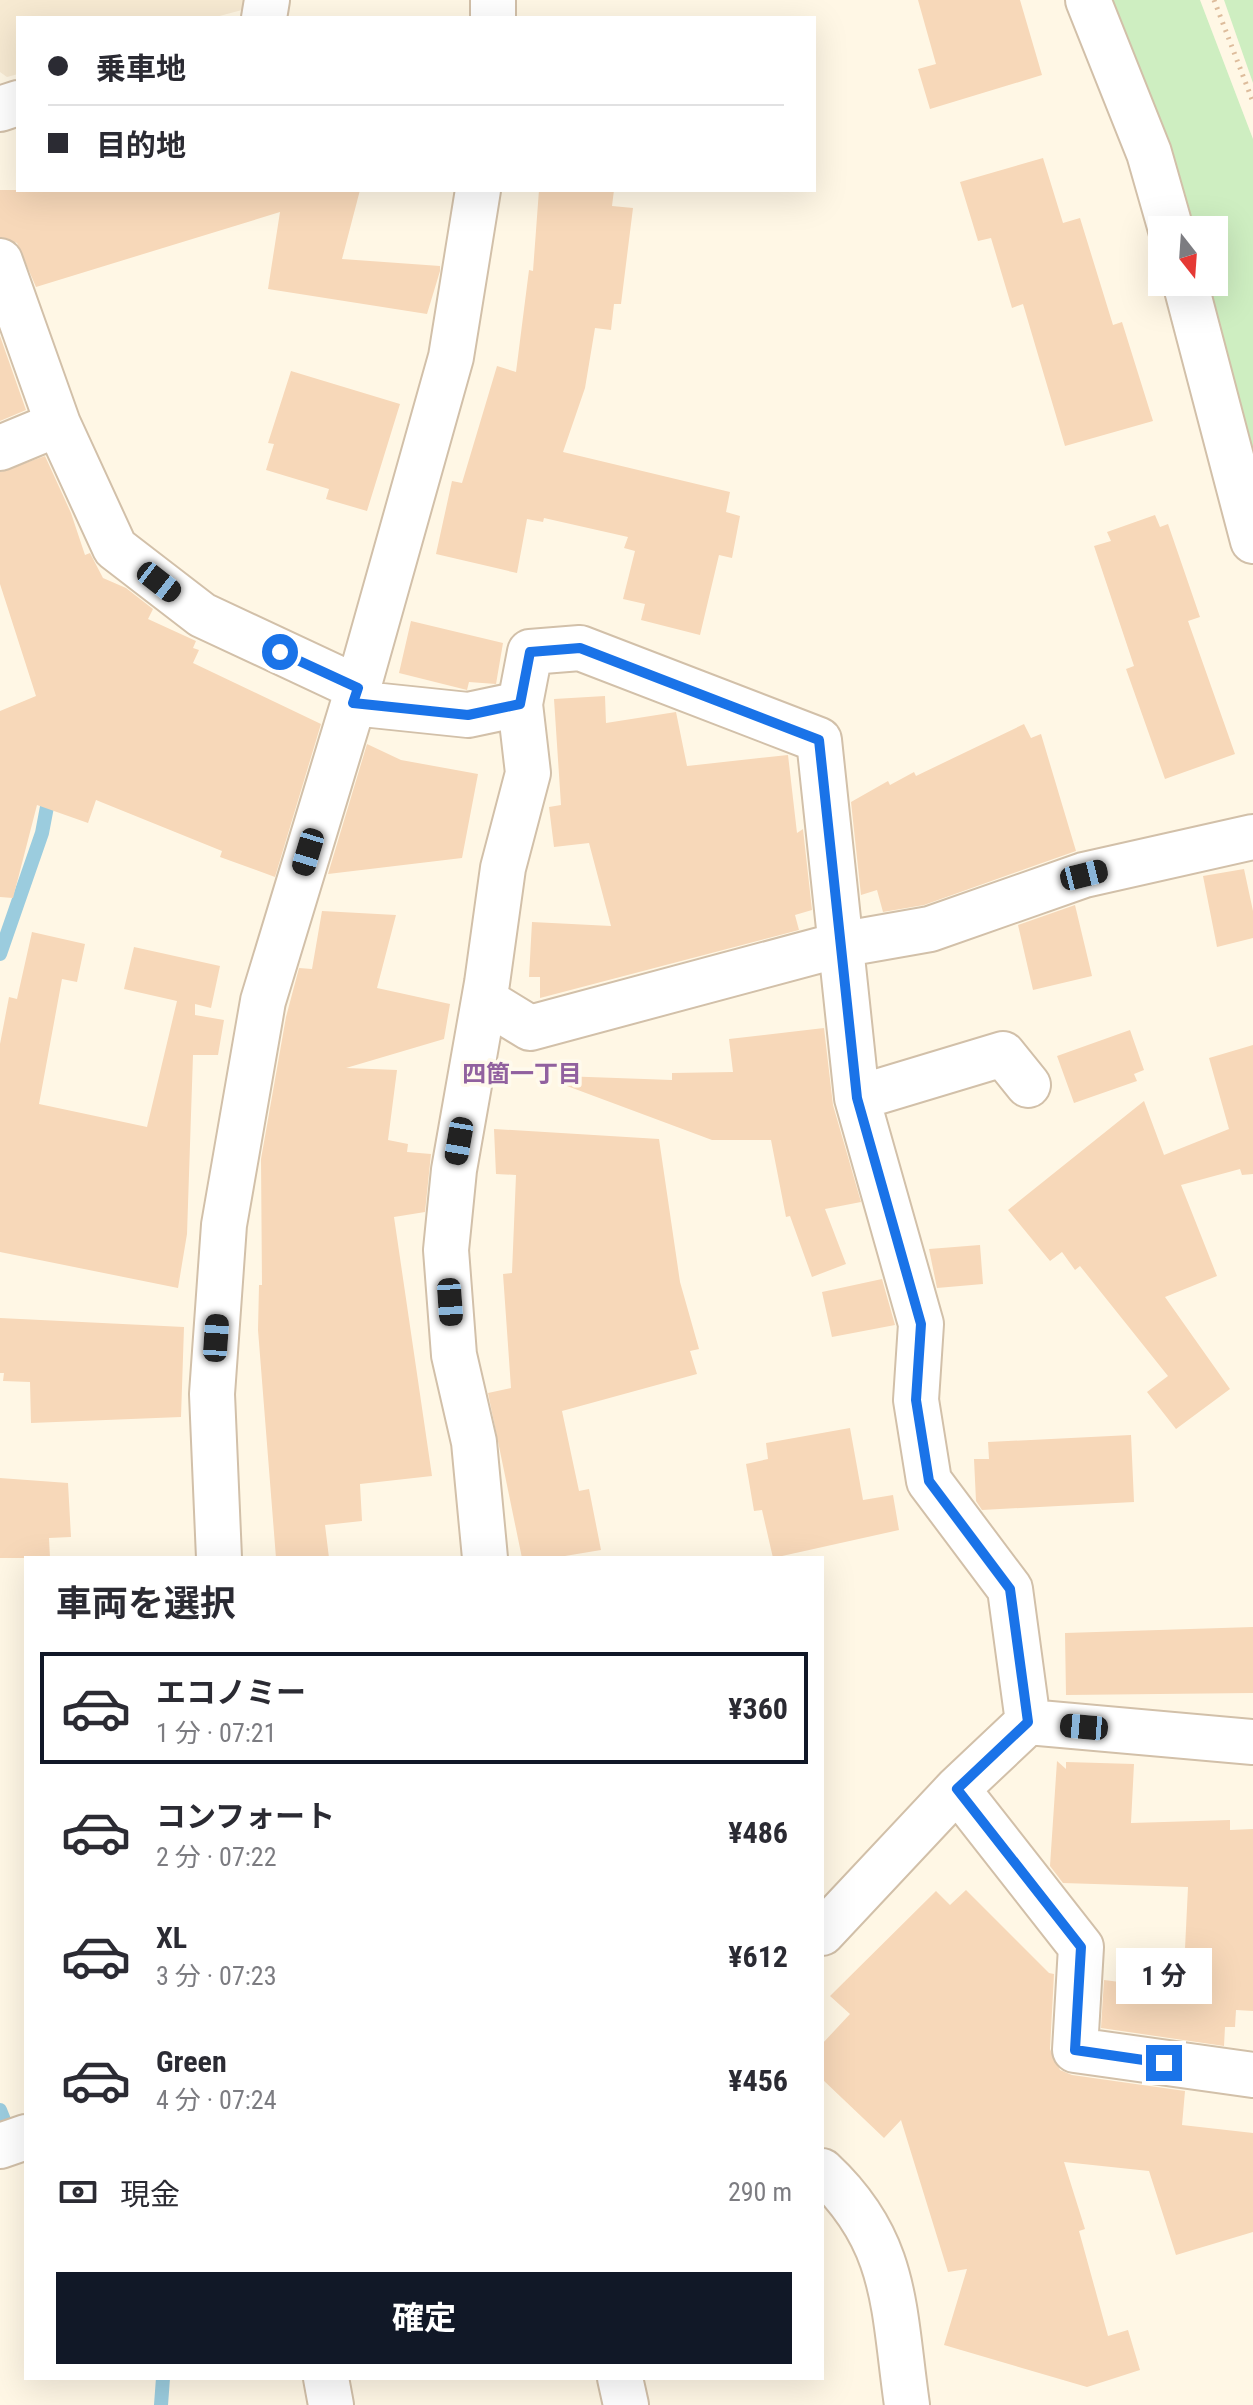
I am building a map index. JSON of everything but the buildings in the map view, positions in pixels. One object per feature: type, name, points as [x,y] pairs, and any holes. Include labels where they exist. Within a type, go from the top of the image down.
[{"type":"street","points":[[1088,0],[1149,153],[1167,216]]},
{"type":"street","points":[[219,1556],[212,1394],[224,1225],[263,1001],[355,695],[451,357],[478,192]]},
{"type":"street","points":[[0,261],[58,424],[115,548],[202,615],[355,695],[468,715],[520,704]]},
{"type":"street","points":[[1189,296],[1253,541]]},
{"type":"street","points":[[0,448],[58,424]]},
{"type":"street","points":[[485,1556],[474,1442],[454,1355],[446,1250],[454,1170],[503,868],[528,773],[520,704],[530,652],[580,648],[819,740],[857,1098],[921,1324],[916,1400],[929,1481],[1010,1589],[1028,1722]]},
{"type":"street","points":[[484,1000],[530,1028],[839,945],[930,929],[1084,875],[1253,837]]},
{"type":"street","points":[[857,1098],[1003,1054],[1028,1085]]},
{"type":"street","points":[[824,1931],[957,1789],[1028,1722],[1253,1742]]},
{"type":"street","points":[[957,1789],[1081,1947],[1075,2050],[1253,2075]]},
{"type":"street","points":[[0,2146],[24,2138]]},
{"type":"street","points":[[824,2173],[850,2197],[885,2259],[907,2405]]},
{"type":"street","points":[[326,2380],[331,2405]]},
{"type":"street","points":[[620,2380],[626,2405]]},
{"type":"path","points":[[1214,0],[1253,102]]},
{"type":"shaded area","points":[[0,0],[243,0],[242,10],[220,16],[16,16],[16,75],[7,77],[0,72]]},
{"type":"green space","points":[[1103,0],[1200,0],[1253,139],[1253,471],[1203,296],[1228,296],[1228,216],[1179,216]]},
{"type":"green space","points":[[1224,0],[1253,0],[1253,83]]},
{"type":"waterway","points":[[0,954],[42,833],[50,791]]},
{"type":"waterway","points":[[0,2110],[4,2120]]},
{"type":"waterway","points":[[161,2405],[163,2380]]},
{"type":"district","name":"四箇一丁目","points":[[522,1074]]},
{"type":"route","points":[[280,652],[358,688],[353,703],[468,715],[520,704],[530,652],[580,648],[819,740],[857,1098],[921,1324],[916,1400],[929,1481],[1010,1589],[1028,1722],[957,1789],[1081,1947],[1075,2050],[1164,2063]]}]
